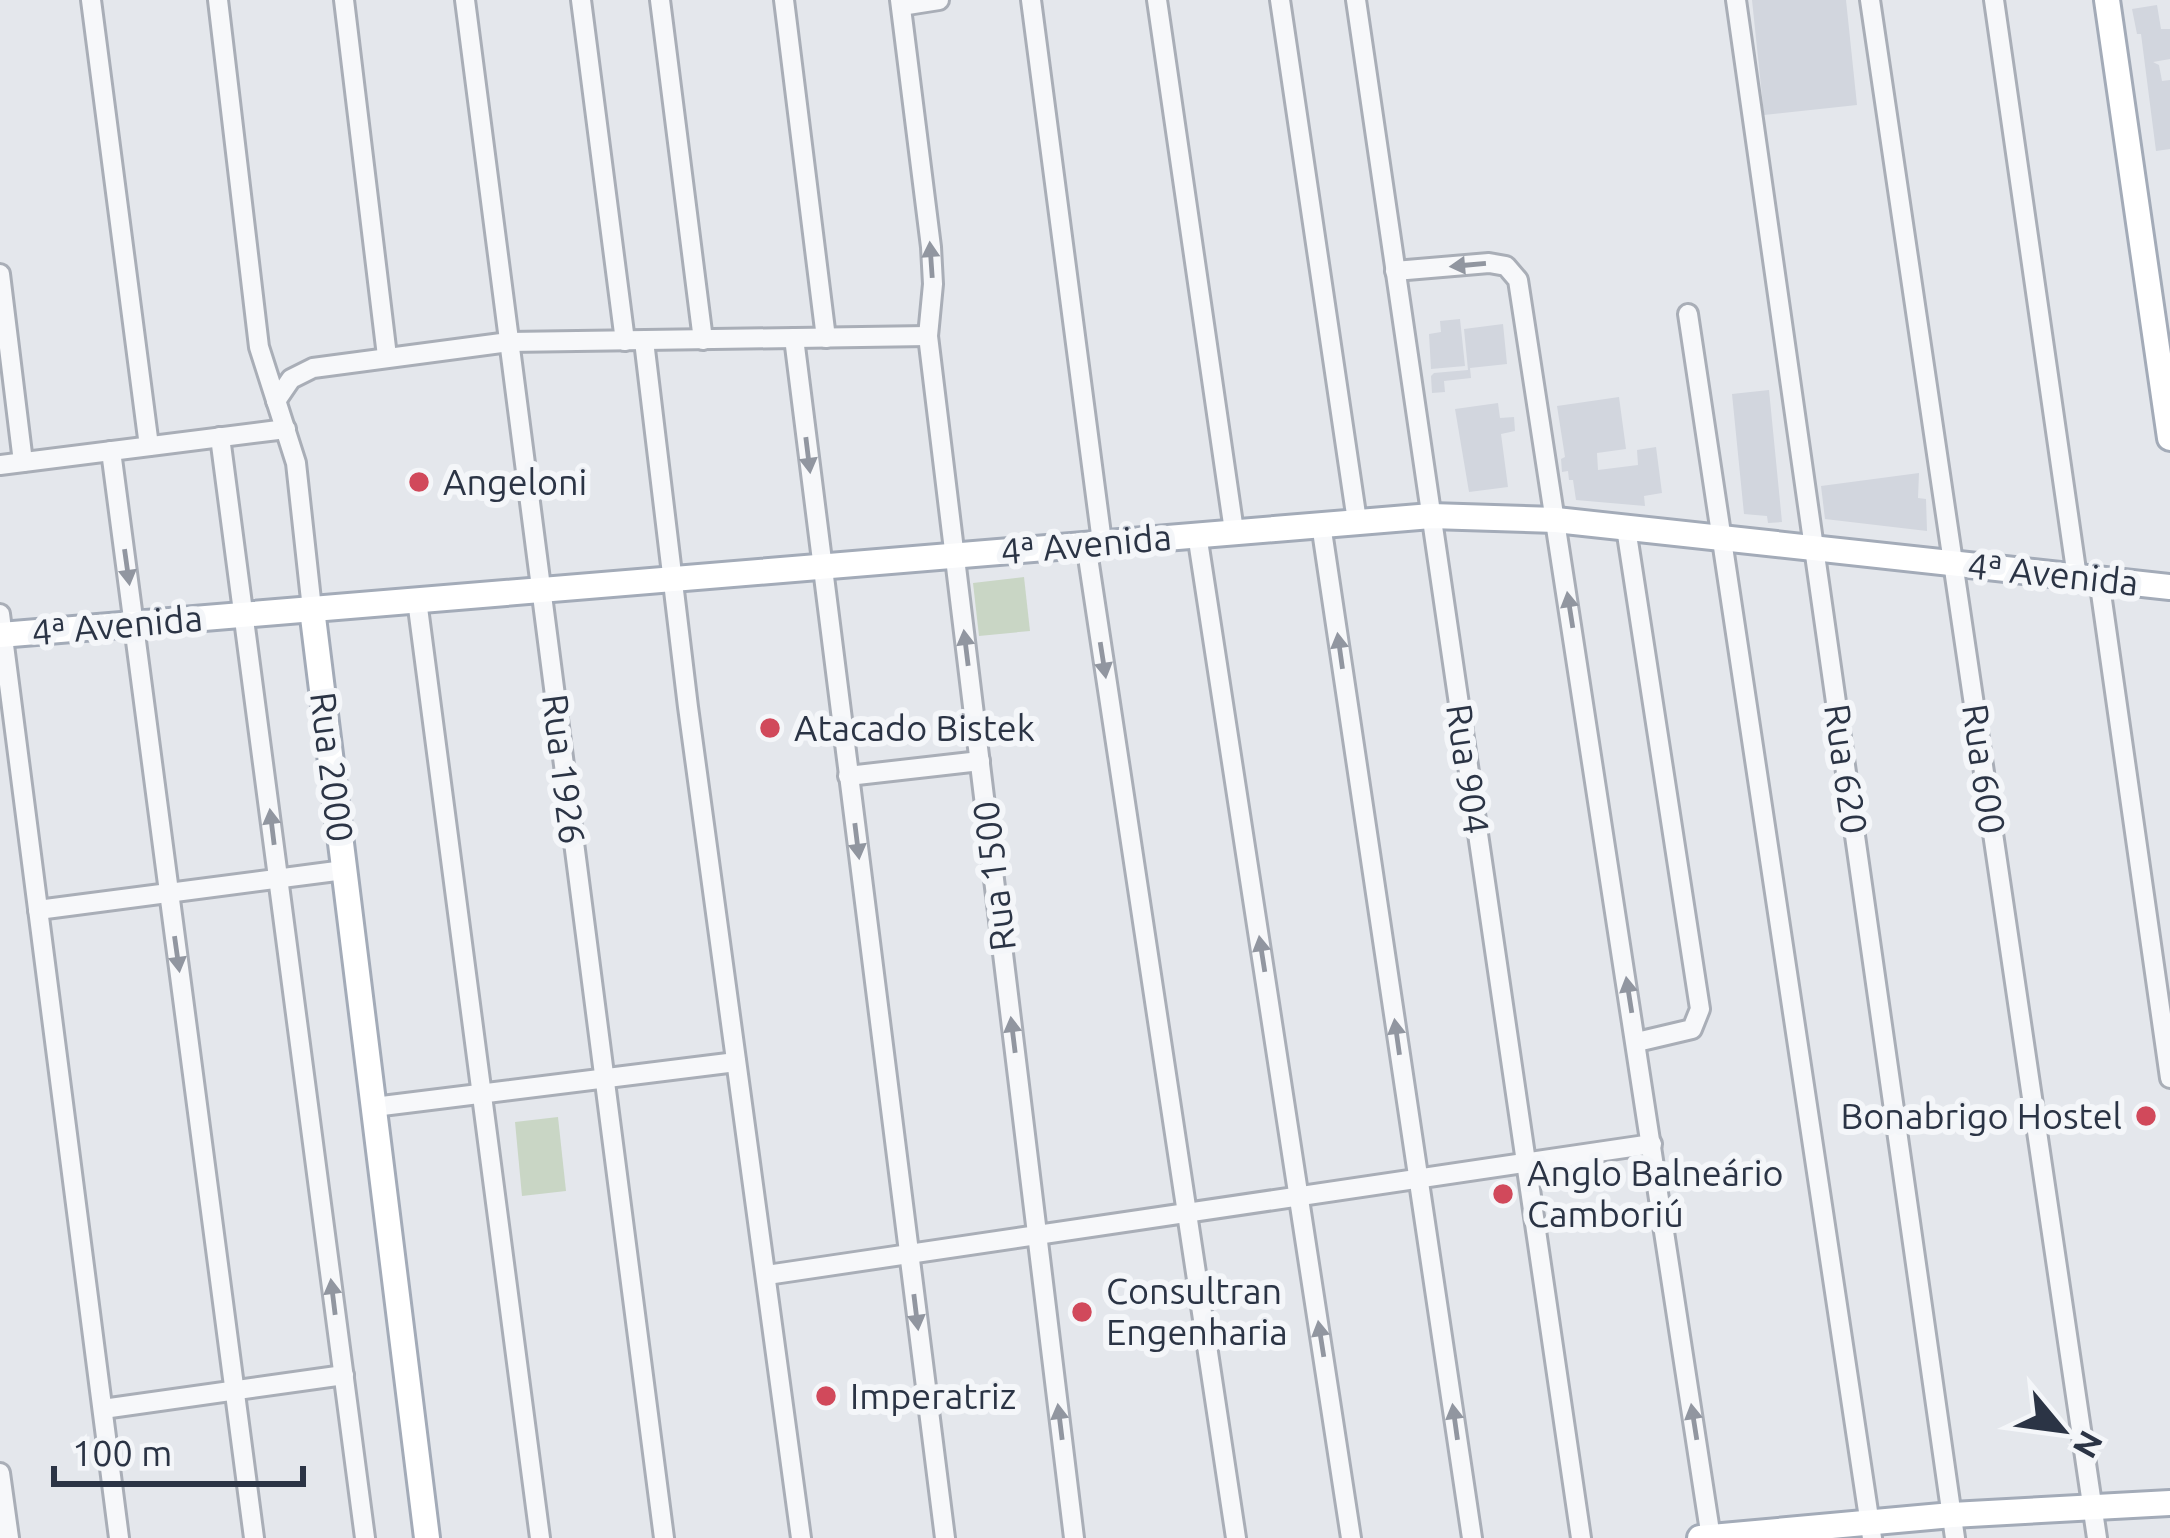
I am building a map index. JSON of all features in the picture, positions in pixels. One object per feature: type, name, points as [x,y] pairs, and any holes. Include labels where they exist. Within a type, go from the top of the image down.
[{"type":"main road","points":[[2107,0],[2170,438]]},
{"type":"main road","name":"4ª Avenida","points":[[1,628],[134,624],[1431,516],[1556,520],[2170,587]]},
{"type":"main road","name":"Rua 2000","points":[[312,609],[427,1538]]},
{"type":"main road","points":[[1700,1538],[1953,1527],[2092,1508],[2170,1503]]},
{"type":"street","points":[[91,0],[149,446]]},
{"type":"street","name":"Rua 2000","points":[[218,0],[260,347],[296,464],[312,609]]},
{"type":"street","points":[[344,0],[387,356]]},
{"type":"street","name":"Rua 1926","points":[[465,0],[664,1538]]},
{"type":"street","points":[[581,0],[674,579],[801,1538]]},
{"type":"street","points":[[660,0],[703,340]]},
{"type":"street","points":[[784,0],[826,338]]},
{"type":"street","points":[[900,3],[939,0]]},
{"type":"street","points":[[1030,0],[1094,543],[1236,1538]]},
{"type":"street","points":[[1156,0],[1234,531]]},
{"type":"street","points":[[1280,0],[1357,521]]},
{"type":"street","name":"Rua 904","points":[[1355,0],[1581,1538]]},
{"type":"street","name":"Rua 620","points":[[1736,0],[1953,1527]]},
{"type":"street","name":"Rua 600","points":[[1870,0],[2097,1538]]},
{"type":"street","points":[[1994,0],[2170,1078]]},
{"type":"street","name":"Rua 1500","points":[[900,3],[931,247],[928,336],[1074,1538]]},
{"type":"street","points":[[1395,272],[1489,263],[1506,266],[1518,280],[1711,1537]]},
{"type":"street","points":[[0,274],[23,462]]},
{"type":"street","points":[[1688,314],[1871,1530]]},
{"type":"street","points":[[276,401],[292,379],[313,368],[509,343],[928,336]]},
{"type":"street","points":[[794,338],[945,1538]]},
{"type":"street","points":[[0,465],[286,429]]},
{"type":"street","points":[[220,437],[365,1538]]},
{"type":"street","points":[[111,451],[254,1538]]},
{"type":"street","points":[[1321,524],[1472,1538]]},
{"type":"street","points":[[1625,528],[1700,1009],[1692,1029],[1636,1042]]},
{"type":"street","points":[[1197,535],[1351,1538]]},
{"type":"street","points":[[417,600],[540,1538]]},
{"type":"street","points":[[1,628],[119,1538]]},
{"type":"street","points":[[848,776],[980,760]]},
{"type":"street","points":[[38,910],[344,869]]},
{"type":"street","points":[[374,1107],[736,1062]]},
{"type":"street","points":[[767,1275],[1652,1144]]},
{"type":"street","points":[[103,1409],[344,1375]]},
{"type":"street","points":[[0,1473],[9,1538]]},
{"type":"shaded area","points":[[1752,0],[1846,0],[1857,105],[1764,115]]},
{"type":"shaded area","points":[[2157,5],[2161,29],[2170,29],[2170,59],[2153,62],[2159,65],[2162,81],[2170,80],[2170,149],[2156,151],[2141,34],[2137,34],[2132,9]]},
{"type":"shaded area","points":[[1460,319],[1465,366],[1431,369],[1429,334],[1441,332],[1440,321]]},
{"type":"shaded area","points":[[1503,324],[1507,364],[1470,368],[1471,378],[1444,381],[1445,392],[1432,393],[1434,373],[1468,370],[1464,329]]},
{"type":"shaded area","points":[[1769,390],[1782,522],[1768,523],[1767,516],[1744,514],[1732,394]]},
{"type":"shaded area","points":[[1619,397],[1626,449],[1597,453],[1598,470],[1638,465],[1637,450],[1656,447],[1662,493],[1644,496],[1645,506],[1576,500],[1573,480],[1568,471],[1562,472],[1565,457],[1557,406]]},
{"type":"shaded area","points":[[1498,403],[1500,418],[1514,417],[1515,431],[1501,434],[1508,487],[1469,492],[1455,409]]},
{"type":"shaded area","points":[[1919,473],[1918,498],[1926,499],[1927,531],[1825,519],[1821,486]]},
{"type":"green space","points":[[1024,577],[1030,631],[979,636],[973,583]]},
{"type":"green space","points":[[558,1117],[566,1191],[522,1196],[515,1122]]},
{"type":"place","name":"Angeloni","points":[[419,482]]},
{"type":"place","name":"Atacado Bistek","points":[[770,728]]},
{"type":"place","name":"Bonabrigo Hostel","points":[[2146,1116]]},
{"type":"place","name":"Anglo Balneário Camboriú","points":[[1503,1194]]},
{"type":"place","name":"Consultran Engenharia","points":[[1082,1312]]},
{"type":"place","name":"Imperatriz","points":[[826,1396]]}]
